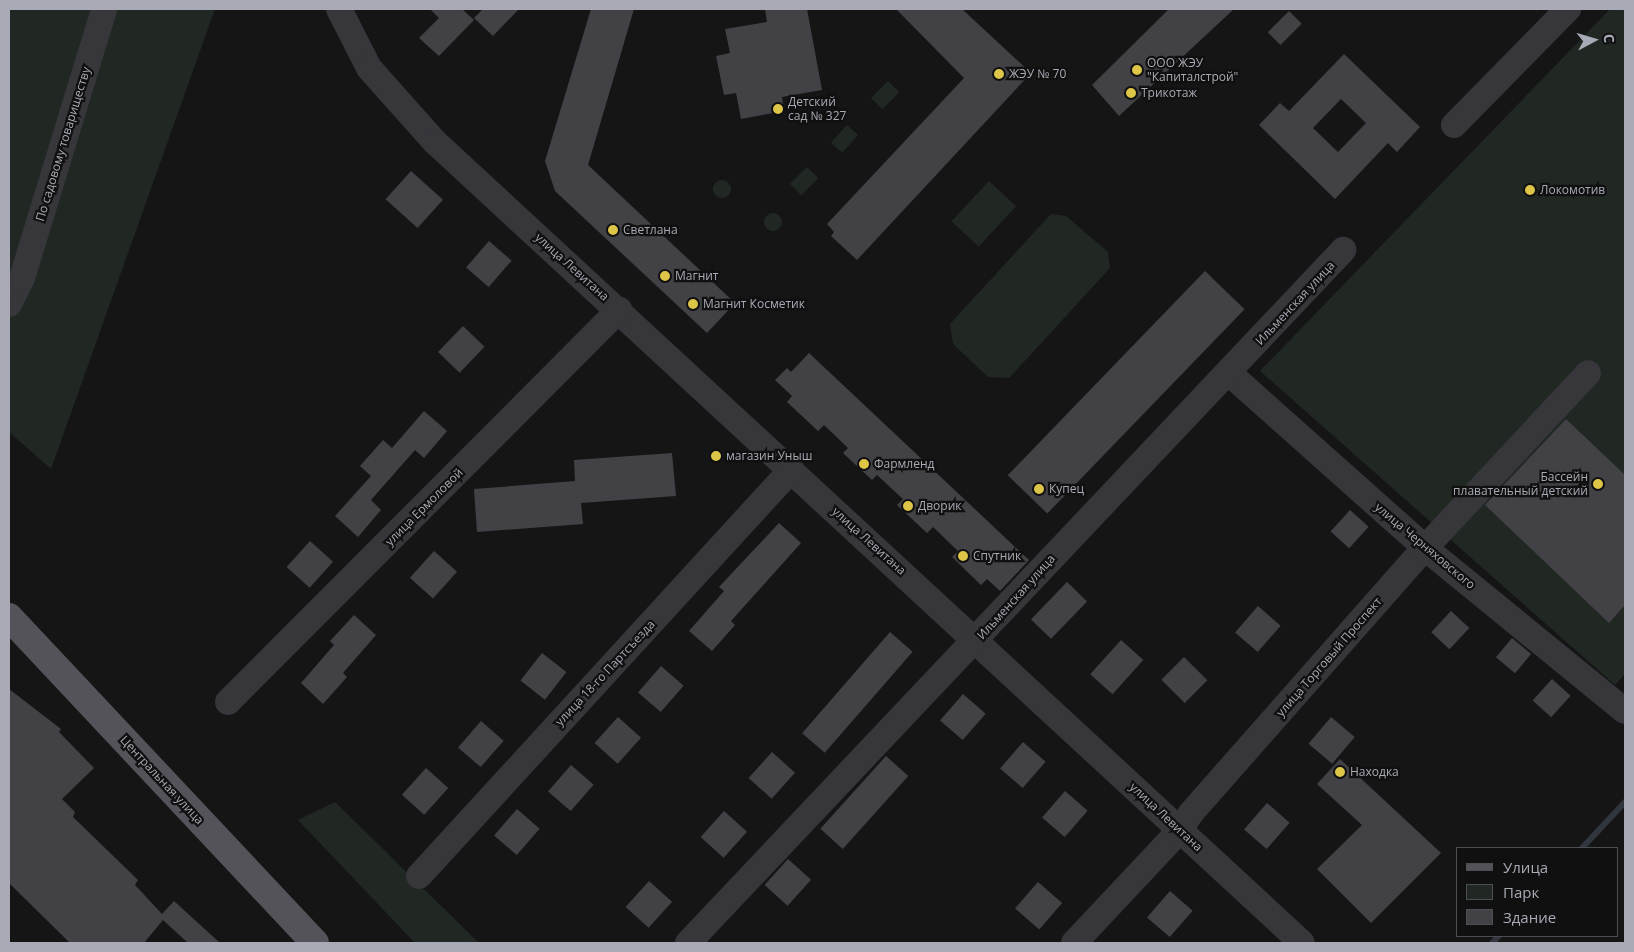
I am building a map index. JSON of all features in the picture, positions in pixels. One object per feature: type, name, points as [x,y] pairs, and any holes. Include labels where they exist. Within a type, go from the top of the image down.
[{"type":"main road","name":"Центральная улица","points":[[9,617],[315,943]]},
{"type":"street","name":"По садовому товариществу","points":[[9,304],[22,278],[104,9]]},
{"type":"street","name":"улица Левитана","points":[[339,9],[369,68],[435,142],[977,640],[1302,943]]},
{"type":"street","points":[[1454,125],[1568,9]]},
{"type":"street","name":"Ильменская улица","points":[[688,943],[1230,374],[1344,250]]},
{"type":"street","name":"улица Ермоловой","points":[[228,702],[619,310]]},
{"type":"street","name":"улица Торговый Проспект","points":[[1074,943],[1180,830],[1191,813],[1425,548],[1588,373]]},
{"type":"street","name":"улица Черняховского","points":[[1230,374],[1425,548],[1623,705]]},
{"type":"street","name":"улица 18-го Партсъезда","points":[[419,876],[791,470]]},
{"type":"green space","points":[[9,9],[215,9],[51,469],[9,432]]},
{"type":"green space","name":"Локомотив","points":[[1610,9],[1625,9],[1625,674],[1615,685],[1260,371]]},
{"type":"green space","points":[[888,81],[899,92],[882,109],[871,98]]},
{"type":"green space","points":[[847,125],[858,135],[842,153],[831,143]]},
{"type":"green space","points":[[807,167],[818,178],[801,195],[790,184]]},
{"type":"green space","points":[[718,180],[726,180],[731,185],[729,196],[718,198],[713,193],[713,185]]},
{"type":"green space","points":[[989,181],[1016,206],[979,246],[951,221]]},
{"type":"green space","points":[[769,213],[777,213],[782,218],[780,229],[769,231],[764,226],[764,218]]},
{"type":"green space","points":[[1051,214],[1066,216],[1108,252],[1110,268],[1009,378],[988,377],[953,344],[950,324]]},
{"type":"green space","points":[[335,802],[479,943],[415,943],[298,820]]},
{"type":"building","points":[[430,9],[462,9],[474,20],[439,56],[419,38],[439,18]]},
{"type":"building","points":[[483,9],[519,9],[493,36],[474,18]]},
{"type":"building","points":[[591,9],[634,9],[588,165],[735,303],[707,333],[555,191],[545,161]]},
{"type":"building","points":[[765,9],[807,9],[822,90],[782,97],[784,111],[741,119],[736,93],[724,95],[716,56],[730,53],[725,29],[767,22]]},
{"type":"building","points":[[896,9],[962,9],[1031,73],[857,260],[831,236],[834,232],[827,224],[964,78]]},
{"type":"building","name":"ООО ЖЭУ \"Капиталстрой\"","points":[[1169,9],[1234,9],[1119,116],[1092,85]]},
{"type":"building","points":[[1289,11],[1302,24],[1281,45],[1268,32]]},
{"type":"building","points":[[1344,54],[1420,127],[1397,152],[1388,143],[1335,199],[1259,125],[1280,103],[1289,111]],"holes":[[[1341,99],[1366,123],[1338,152],[1313,128]]]},
{"type":"building","points":[[411,171],[443,200],[418,228],[386,199]]},
{"type":"building","points":[[489,241],[512,261],[489,287],[466,267]]},
{"type":"building","points":[[1205,271],[1245,309],[1047,513],[1008,475]]},
{"type":"building","points":[[463,326],[485,347],[460,373],[438,352]]},
{"type":"building","points":[[809,353],[1029,560],[1000,591],[987,579],[981,585],[952,557],[958,551],[933,527],[927,533],[897,505],[903,499],[877,475],[872,480],[843,453],[848,448],[824,425],[818,431],[787,402],[792,396],[775,380],[787,368],[791,372]]},
{"type":"building","points":[[424,411],[447,431],[424,458],[415,450],[371,500],[381,510],[358,537],[335,516],[371,476],[360,466],[383,440],[392,448]]},
{"type":"building","points":[[1566,419],[1625,475],[1625,605],[1609,623],[1485,505]]},
{"type":"building","points":[[672,453],[676,496],[581,503],[583,524],[477,532],[474,489],[575,481],[574,460]]},
{"type":"building","points":[[1350,510],[1369,527],[1349,548],[1331,532]]},
{"type":"building","points":[[779,523],[801,543],[731,621],[735,625],[712,651],[689,631],[724,591],[719,587]]},
{"type":"building","points":[[310,541],[333,562],[310,588],[287,567]]},
{"type":"building","points":[[434,551],[457,572],[433,598],[410,578]]},
{"type":"building","points":[[1067,582],[1087,601],[1051,639],[1031,619]]},
{"type":"building","points":[[1258,606],[1281,626],[1258,652],[1235,632]]},
{"type":"building","points":[[1451,611],[1469,628],[1450,649],[1431,632]]},
{"type":"building","points":[[354,615],[376,635],[343,673],[347,677],[323,704],[301,683],[334,645],[330,641]]},
{"type":"building","points":[[890,632],[913,652],[825,753],[802,733]]},
{"type":"building","points":[[1512,638],[1531,654],[1515,673],[1496,657]]},
{"type":"building","points":[[1121,640],[1143,660],[1113,694],[1090,674]]},
{"type":"building","points":[[542,653],[566,672],[545,700],[520,681]]},
{"type":"building","points":[[1184,657],[1207,680],[1185,703],[1161,680]]},
{"type":"building","points":[[661,666],[684,686],[661,712],[638,692]]},
{"type":"building","points":[[1552,679],[1571,696],[1551,717],[1533,701]]},
{"type":"building","points":[[9,689],[61,729],[59,732],[94,768],[62,799],[75,812],[73,817],[138,880],[135,885],[162,914],[174,901],[220,943],[188,943],[163,920],[144,943],[70,943],[9,883]]},
{"type":"building","points":[[963,694],[986,714],[963,740],[940,720]]},
{"type":"building","points":[[618,717],[641,738],[618,764],[595,743]]},
{"type":"building","points":[[1331,717],[1355,737],[1332,764],[1309,744]]},
{"type":"building","points":[[481,721],[504,741],[481,767],[458,747]]},
{"type":"building","points":[[1023,742],[1046,762],[1023,788],[1000,768]]},
{"type":"building","points":[[772,752],[795,773],[772,799],[749,778]]},
{"type":"building","points":[[886,756],[908,776],[843,849],[820,829]]},
{"type":"building","points":[[1340,759],[1441,853],[1371,923],[1317,869],[1362,825],[1317,784]]},
{"type":"building","points":[[571,765],[594,785],[571,811],[548,791]]},
{"type":"building","points":[[426,768],[448,788],[424,815],[402,795]]},
{"type":"building","points":[[1065,791],[1088,811],[1065,837],[1042,817]]},
{"type":"building","points":[[1267,803],[1290,823],[1267,849],[1244,829]]},
{"type":"building","points":[[517,809],[540,829],[517,855],[494,835]]},
{"type":"building","points":[[724,811],[747,832],[724,858],[701,837]]},
{"type":"building","points":[[788,859],[811,880],[788,906],[765,885]]},
{"type":"building","points":[[649,881],[672,902],[649,928],[626,907]]},
{"type":"building","points":[[1038,882],[1062,903],[1039,929],[1015,908]]},
{"type":"building","points":[[1170,891],[1193,911],[1170,937],[1147,917]]},
{"type":"waterway","points":[[1583,847],[1625,802]]},
{"type":"waterway","points":[[1492,943],[1498,937]]},
{"type":"place","name":"ООО ЖЭУ \"Капиталстрой\"","points":[[1137,70]]},
{"type":"place","name":"ЖЭУ № 70","points":[[999,74]]},
{"type":"place","name":"Трикотаж","points":[[1131,93]]},
{"type":"place","name":"Детский сад № 327","points":[[778,109]]},
{"type":"place","name":"Локомотив","points":[[1530,190]]},
{"type":"place","name":"Светлана","points":[[613,230]]},
{"type":"place","name":"Магнит","points":[[665,276]]},
{"type":"place","name":"Магнит Косметик","points":[[693,304]]},
{"type":"place","name":"магазин Уныш","points":[[716,456]]},
{"type":"place","name":"Фармленд","points":[[864,464]]},
{"type":"place","name":"Бассейн плавательный детский","points":[[1598,484]]},
{"type":"place","name":"Купец","points":[[1039,489]]},
{"type":"place","name":"Дворик","points":[[908,506]]},
{"type":"place","name":"Спутник","points":[[963,556]]},
{"type":"place","name":"Находка","points":[[1340,772]]}]
